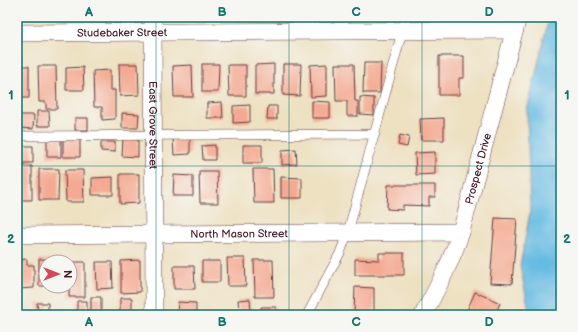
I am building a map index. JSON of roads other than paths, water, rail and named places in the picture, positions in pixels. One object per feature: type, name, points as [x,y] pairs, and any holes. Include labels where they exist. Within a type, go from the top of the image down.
[{"type":"street","name":"Studebaker Street","points":[[17,33],[153,24],[517,24]]},
{"type":"street","name":"East Grove Street","points":[[153,24],[154,315]]},
{"type":"street","name":"Prospect Drive","points":[[423,315],[452,258],[461,232],[517,24]]},
{"type":"street","name":"North Mason Street","points":[[17,235],[461,232]]},
{"type":"lane","points":[[307,315],[340,254],[348,232],[405,24]]},
{"type":"lane","points":[[17,136],[375,134]]},
{"type":"water","points":[[549,17],[561,17],[561,315],[530,315],[520,266],[530,212],[527,111]]}]
